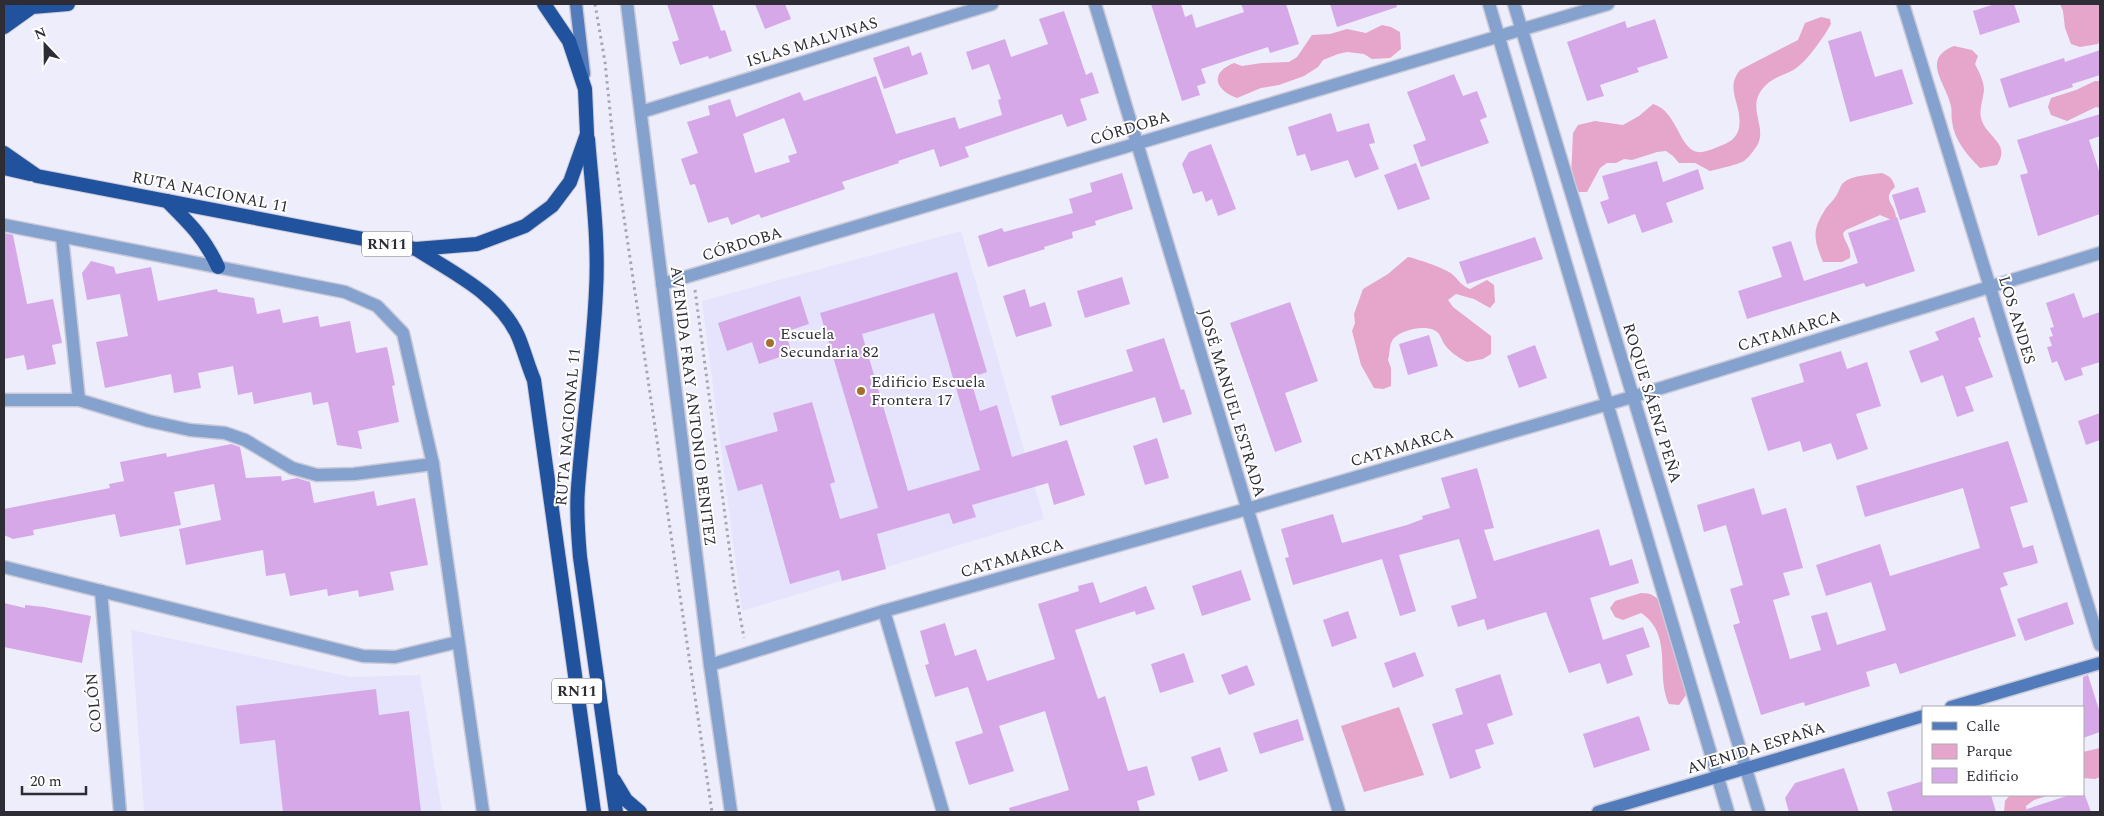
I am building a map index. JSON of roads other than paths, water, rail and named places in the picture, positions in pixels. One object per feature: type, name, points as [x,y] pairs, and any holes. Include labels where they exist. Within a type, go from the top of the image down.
[{"type":"highway","points":[[4,11],[68,4]]},
{"type":"highway","name":"RUTA NACIONAL 11","points":[[544,4],[570,41],[585,89],[594,210],[597,289],[578,490],[577,519],[580,557],[616,812]]},
{"type":"highway","points":[[4,27],[32,7]]},
{"type":"highway","name":"RUTA NACIONAL 11","points":[[4,152],[37,176],[416,250],[477,244],[525,226],[552,206],[570,182],[587,134]]},
{"type":"highway","name":"RN11","points":[[4,168],[37,176]]},
{"type":"highway","points":[[166,201],[196,229],[207,244],[218,267]]},
{"type":"highway","name":"RUTA NACIONAL 11","points":[[416,250],[486,294],[504,314],[518,336],[534,380],[594,812]]},
{"type":"highway","points":[[611,775],[626,800],[640,812]]},
{"type":"main road","points":[[576,4],[585,89]]},
{"type":"main road","points":[[1954,706],[2100,663]]},
{"type":"main road","name":"AVENIDA ESPAÑA","points":[[1598,812],[1922,716]]},
{"type":"street","name":"AVENIDA FRAY ANTONIO BENITEZ","points":[[627,4],[710,664],[731,812]]},
{"type":"street","name":"ISLAS MALVINAS","points":[[640,112],[992,4]]},
{"type":"street","name":"JOSÉ MANUEL ESTRADA","points":[[1095,4],[1339,812]]},
{"type":"street","points":[[1489,4],[1728,812]]},
{"type":"street","name":"ROQUE SÁENZ PEÑA","points":[[1514,4],[1759,812]]},
{"type":"street","name":"CÓRDOBA","points":[[662,284],[1608,4]]},
{"type":"street","name":"LOS ANDES","points":[[1903,4],[2100,645]]},
{"type":"street","points":[[4,225],[345,292],[378,306],[403,333],[433,464],[483,812]]},
{"type":"street","points":[[62,237],[79,400]]},
{"type":"street","name":"CATAMARCA","points":[[710,664],[884,611],[1248,509],[1632,397],[2100,253]]},
{"type":"street","points":[[4,400],[79,400],[190,430],[224,433],[245,440],[292,468],[317,475],[354,474],[433,464]]},
{"type":"street","points":[[4,567],[362,656],[395,657],[458,642]]},
{"type":"street","name":"COLÓN","points":[[101,591],[120,812]]},
{"type":"street","points":[[884,611],[943,812]]},
{"type":"place","name":"Escuela Secundaria 82","points":[[770,343]]},
{"type":"place","name":"Edificio Escuela Frontera 17","points":[[861,391]]}]
